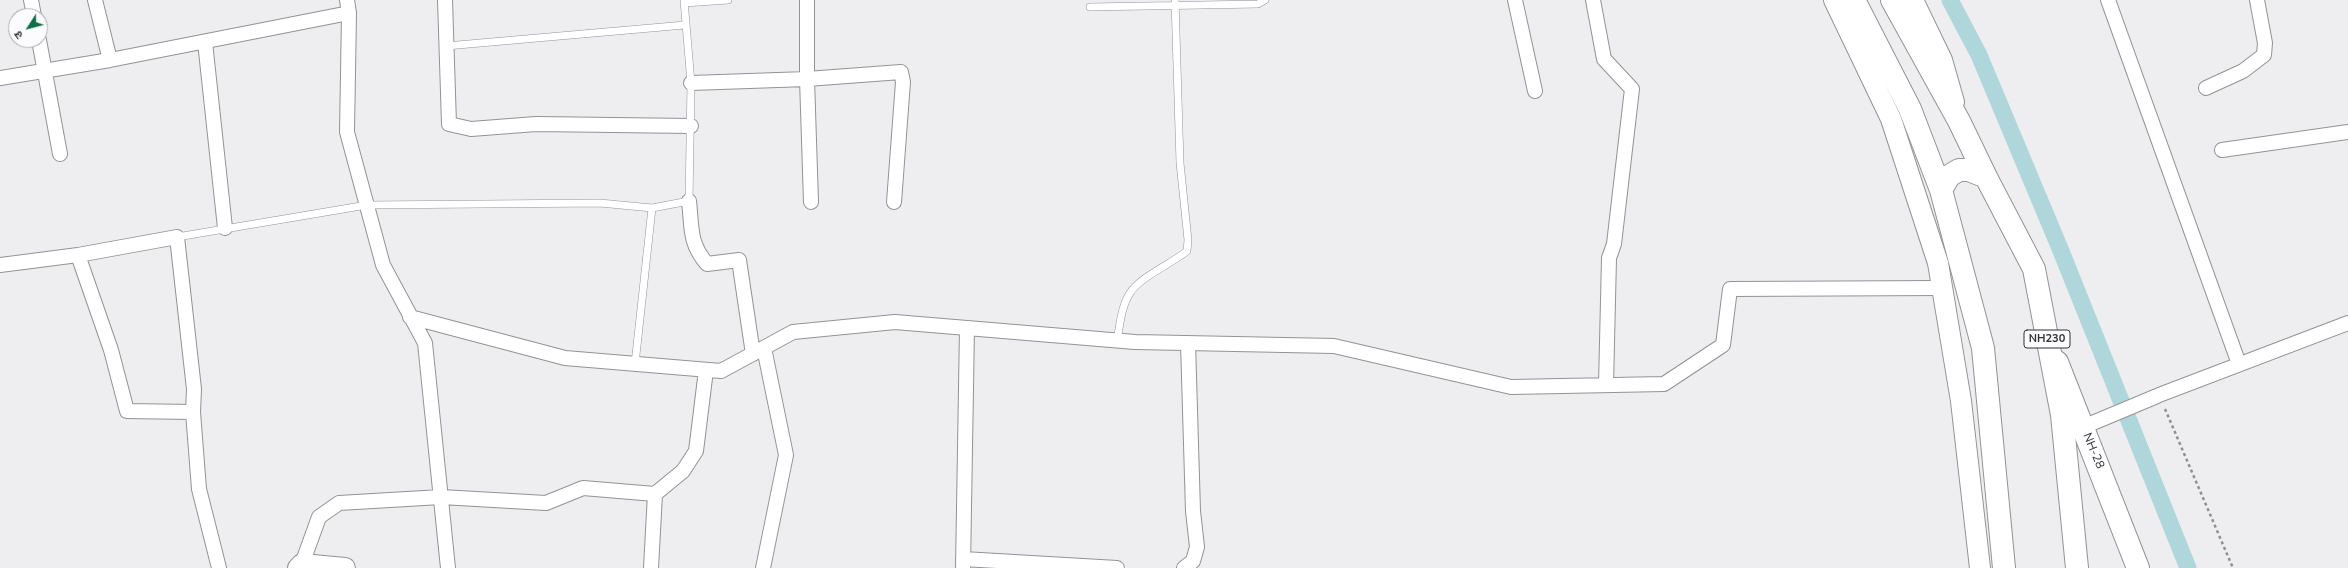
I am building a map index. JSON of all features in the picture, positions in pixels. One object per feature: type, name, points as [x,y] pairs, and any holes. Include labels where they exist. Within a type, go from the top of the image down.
[{"type":"main road","points":[[1854,0],[1910,109],[1941,190],[1983,348],[2004,568]]},
{"type":"main road","name":"NH230","points":[[1892,0],[1959,121],[1986,178],[2034,269],[2062,415],[2077,568]]},
{"type":"main road","points":[[1941,190],[1949,176],[1959,170],[1969,170],[1986,178]]},
{"type":"main road","name":"NH-28","points":[[2047,335],[2088,426],[2138,568]]},
{"type":"street","points":[[95,0],[110,60]]},
{"type":"street","points":[[445,0],[449,124],[472,129],[536,124],[691,126]]},
{"type":"street","points":[[807,0],[807,79],[811,202]]},
{"type":"street","points":[[1515,0],[1535,91]]},
{"type":"street","points":[[1593,0],[1604,60],[1632,89],[1614,244],[1609,258],[1606,385]]},
{"type":"street","points":[[1834,0],[1891,119],[1938,263],[1961,401],[1980,568]]},
{"type":"street","points":[[1913,0],[1942,60],[1959,121]]},
{"type":"street","points":[[2108,0],[2239,364]]},
{"type":"street","points":[[2206,88],[2243,71],[2264,55],[2265,43],[2257,0]]},
{"type":"street","points":[[0,78],[110,60],[205,42],[348,7],[347,132],[383,265],[425,343],[448,568]]},
{"type":"street","points":[[205,42],[226,228]]},
{"type":"street","points":[[41,48],[60,154]]},
{"type":"street","points":[[690,83],[807,79],[901,72],[903,82],[894,202]]},
{"type":"street","points":[[2222,150],[2348,132]]},
{"type":"street","points":[[689,201],[693,241],[700,256],[707,264],[739,260],[758,351],[786,454],[763,568]]},
{"type":"street","points":[[0,265],[78,255],[177,237],[194,389],[193,412],[199,489],[219,568]]},
{"type":"street","points":[[78,255],[111,350],[127,411],[193,412]]},
{"type":"street","points":[[410,317],[566,358],[721,371],[793,332],[895,322],[1117,340],[1334,346],[1511,387],[1664,384],[1723,345],[1730,289],[1942,288]]},
{"type":"street","points":[[2088,426],[2158,395],[2348,323]]},
{"type":"street","points":[[967,328],[963,563],[1118,568]]},
{"type":"street","points":[[1184,568],[1193,561],[1197,547],[1193,511],[1188,343]]},
{"type":"street","points":[[345,568],[300,566],[319,517],[339,502],[441,497],[546,503],[583,488],[655,494],[683,470],[696,451],[706,370]]},
{"type":"street","points":[[651,568],[655,494]]},
{"type":"lane","points":[[177,237],[366,205],[600,203],[652,208],[689,201],[691,126],[690,83],[684,2],[728,0]]},
{"type":"lane","points":[[1090,7],[1175,3],[1258,4],[1265,0]]},
{"type":"lane","points":[[1117,340],[1122,312],[1130,293],[1140,283],[1187,251],[1188,240],[1180,156],[1175,3]]},
{"type":"lane","points":[[446,46],[686,25]]},
{"type":"lane","points":[[635,364],[652,208]]},
{"type":"path","points":[[2158,395],[2233,568]]},
{"type":"waterway","points":[[1950,0],[1979,55],[2061,251],[2188,568]]}]
